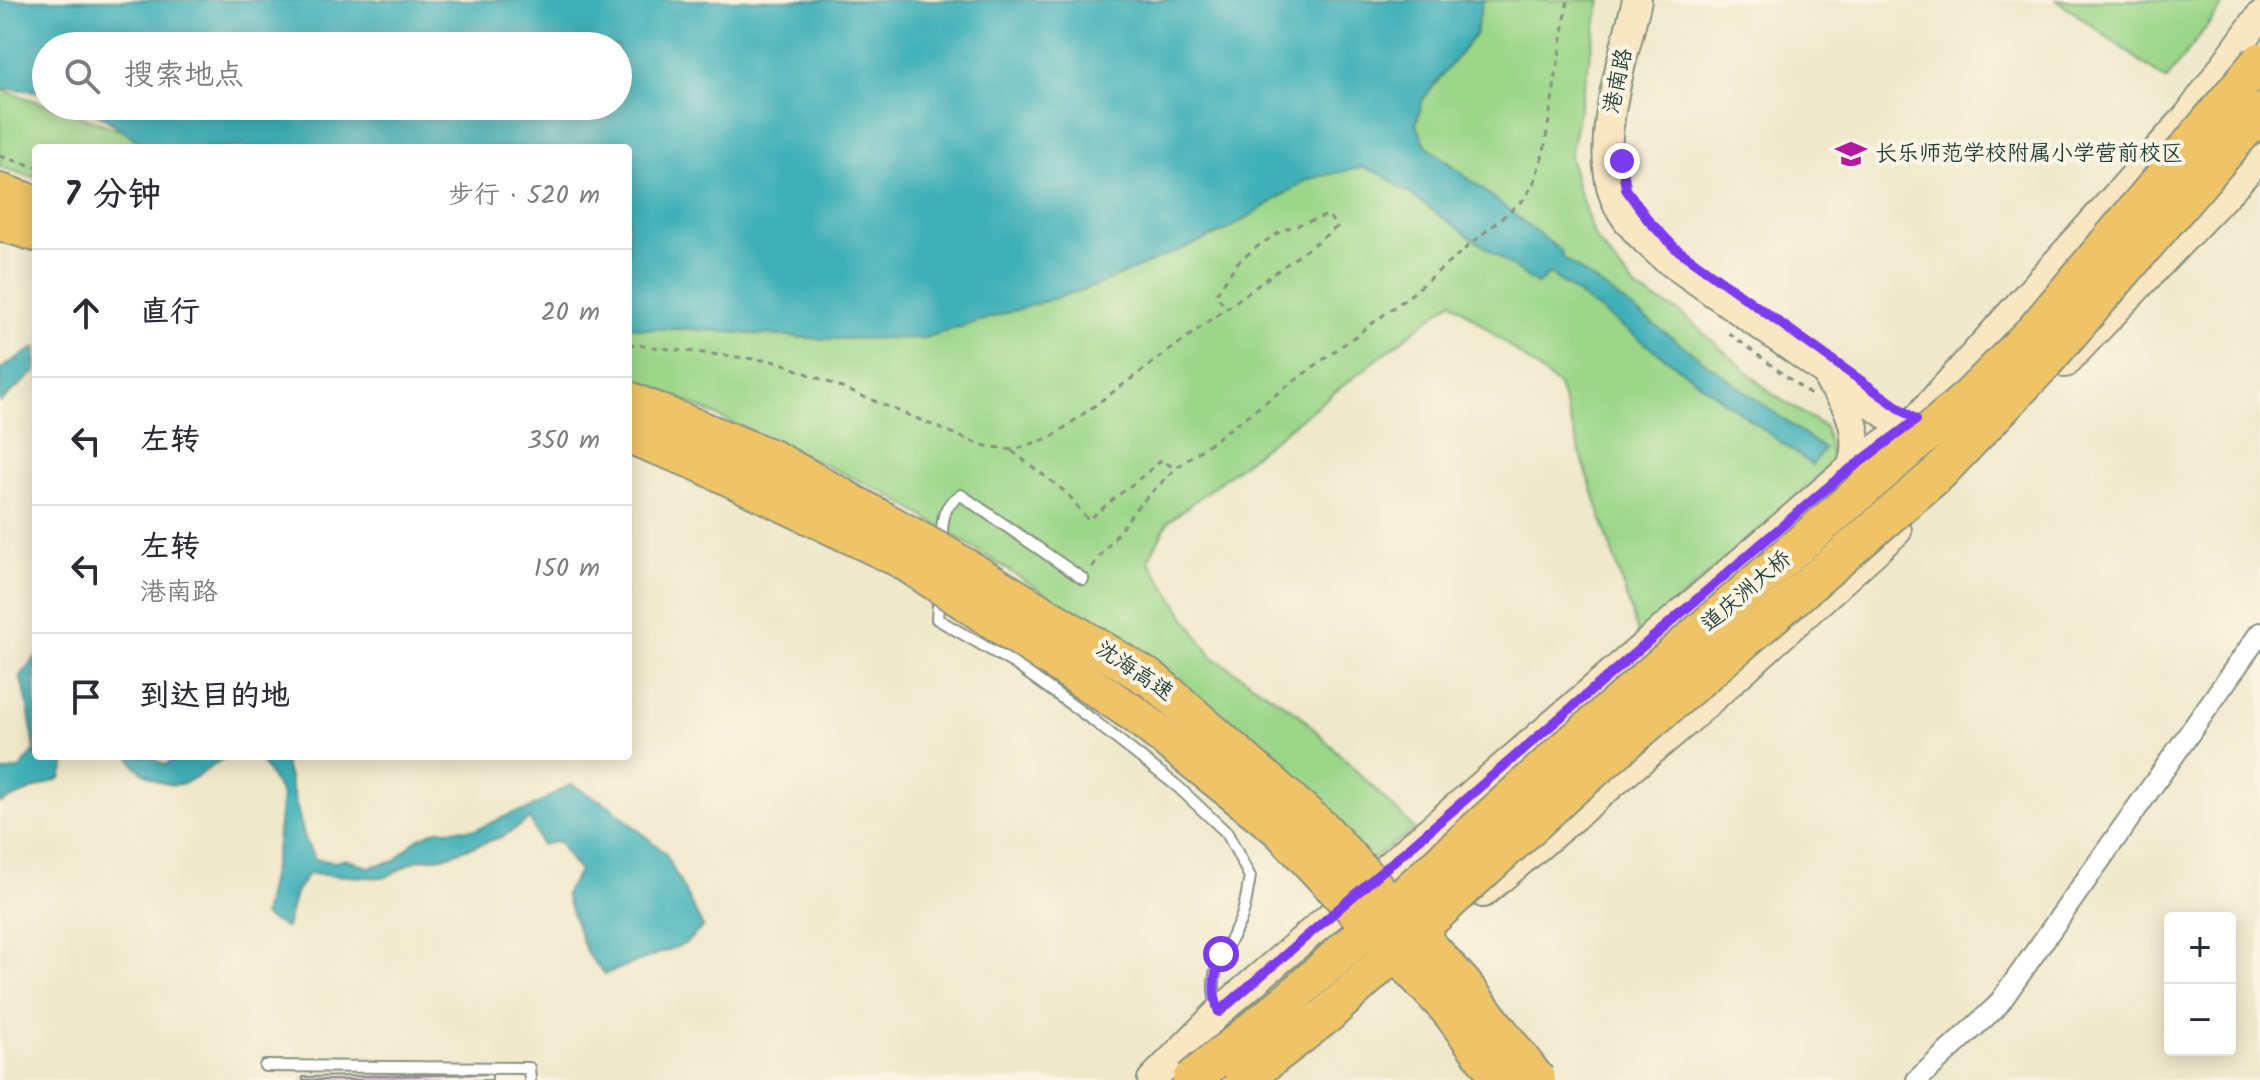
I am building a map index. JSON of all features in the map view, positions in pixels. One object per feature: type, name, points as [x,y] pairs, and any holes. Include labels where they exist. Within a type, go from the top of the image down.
[{"type":"highway","name":"道庆洲大桥","points":[[1191,1080],[1290,999],[1563,751],[1971,395],[2034,331],[2260,61]]},
{"type":"highway","name":"道庆洲大桥","points":[[1243,1080],[1327,1015],[1568,792],[1940,472],[2054,352],[2260,112]]},
{"type":"highway","points":[[0,192],[32,203]]},
{"type":"highway","points":[[0,222],[32,232]]},
{"type":"highway","name":"沈海高速","points":[[632,402],[774,459],[944,554],[1154,681],[1324,830],[1463,984],[1537,1080]]},
{"type":"highway","name":"沈海高速","points":[[632,437],[697,462],[902,560],[1136,715],[1279,829],[1449,1010],[1501,1080]]},
{"type":"main road","name":"港南路","points":[[1637,0],[1609,122],[1606,157],[1614,198],[1639,235],[1665,258],[1814,364],[1911,424]]},
{"type":"main road","name":"港南路","points":[[1653,0],[1624,128],[1622,161],[1626,189],[1648,220],[1675,248],[1911,424],[1964,470]]},
{"type":"main road","points":[[1152,1080],[1219,1012],[1761,544],[1911,424],[2188,116],[2260,16]]},
{"type":"main road","points":[[1273,1080],[1495,883],[1699,709],[1964,470],[2260,158]]},
{"type":"main road","points":[[1814,364],[1835,387],[1850,415],[1857,451],[1851,469]]},
{"type":"street","points":[[1917,1080],[1998,1005],[2260,633]]},
{"type":"lane","points":[[940,560],[943,516],[949,502],[961,495],[1083,579]]},
{"type":"lane","points":[[940,575],[937,619],[1015,664],[1094,721],[1177,786],[1227,833],[1250,877],[1242,918],[1221,954],[1213,978],[1213,994],[1219,1012]]},
{"type":"lane","points":[[265,1066],[529,1068],[530,1080]]},
{"type":"path","points":[[1083,579],[1138,506],[1175,469],[1408,297],[1516,208],[1533,185],[1540,168],[1568,0]]},
{"type":"path","points":[[0,156],[32,166]]},
{"type":"path","points":[[632,344],[779,362],[981,445],[1009,449],[1052,437],[1226,309],[1337,227],[1328,215],[1283,230],[1237,263],[1216,294],[1226,309]]},
{"type":"path","points":[[1009,449],[1068,494],[1088,520],[1162,460],[1175,469]]},
{"type":"green space","points":[[1475,0],[1601,0],[1570,156],[1595,238],[1637,290],[1681,313],[1772,394],[1825,427],[1833,463],[1639,636],[1559,386],[1452,301],[1168,522],[1148,560],[1211,656],[1299,714],[1415,829],[1369,861],[1125,644],[888,494],[632,377],[632,299]]},
{"type":"green space","points":[[2057,0],[2227,0],[2166,80]]},
{"type":"green space","points":[[0,89],[32,100],[32,120],[90,120],[160,144],[32,144],[32,177],[0,167]]},
{"type":"water","points":[[0,0],[1483,0],[1475,35],[1423,99],[1416,124],[1426,145],[1562,252],[1562,257],[1824,449],[1812,465],[1550,274],[1537,284],[1381,174],[1363,167],[1309,179],[1227,230],[1095,286],[924,338],[820,339],[690,329],[639,329],[632,326],[632,144],[139,144],[107,120],[632,120],[632,32],[32,32],[32,91],[0,88]]},
{"type":"water","points":[[32,349],[32,374],[0,402],[0,369]]},
{"type":"water","points":[[32,662],[32,732],[26,695],[20,677]]},
{"type":"water","points":[[32,754],[32,760],[67,760],[61,778],[0,803],[0,773],[21,768]]},
{"type":"water","points":[[132,760],[157,760],[165,765],[173,760],[221,760],[192,780],[173,785],[152,778]]},
{"type":"water","points":[[261,760],[284,760],[306,842],[315,859],[335,862],[346,859],[368,867],[395,861],[417,839],[437,830],[477,829],[527,810],[571,784],[610,806],[665,853],[703,927],[685,944],[605,974],[587,954],[565,894],[579,872],[558,841],[541,845],[530,819],[504,836],[443,857],[417,860],[384,878],[308,874],[295,893],[286,928],[263,916],[276,852],[282,795]]},
{"type":"building","points":[[492,1074],[492,1080],[303,1080],[303,1077]]},
{"type":"place","name":"长乐师范学校附属小学营前校区","points":[[1851,154]]},
{"type":"route","points":[[1221,954],[1213,978],[1213,994],[1219,1012],[1841,476],[1916,420],[1675,248],[1648,220],[1626,189],[1622,161]]}]
